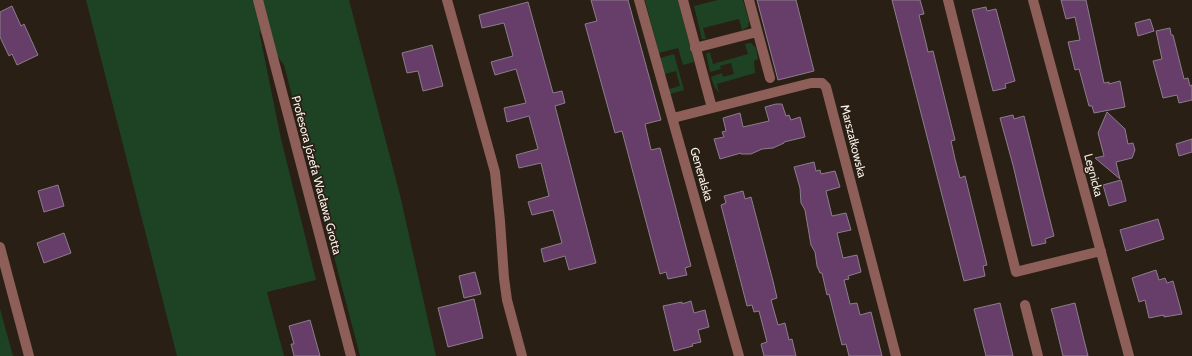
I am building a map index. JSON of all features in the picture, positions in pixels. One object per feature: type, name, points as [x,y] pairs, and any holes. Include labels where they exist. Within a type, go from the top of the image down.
[{"type":"street","name":"Profesora Józefa Wacława Grotta","points":[[258,0],[351,356]]},
{"type":"street","points":[[447,0],[495,172],[507,300],[522,356]]},
{"type":"street","name":"Generalska","points":[[640,0],[739,356]]},
{"type":"street","points":[[683,0],[712,108]]},
{"type":"street","points":[[749,0],[770,78]]},
{"type":"street","points":[[948,0],[1016,272],[1101,251]]},
{"type":"street","name":"Legnicka","points":[[1033,0],[1129,356]]},
{"type":"street","points":[[695,48],[757,32]]},
{"type":"street","name":"Marszałkowska","points":[[673,118],[811,83],[822,83],[826,87],[896,356]]},
{"type":"street","points":[[0,247],[29,356]]},
{"type":"street","points":[[1025,305],[1038,356]]},
{"type":"green space","points":[[86,0],[349,0],[400,195],[436,356],[360,356],[284,65],[259,31],[281,139],[316,280],[267,292],[284,356],[177,356]]},
{"type":"green space","points":[[645,0],[678,0],[694,62],[683,65],[678,48],[659,53]]},
{"type":"green space","points":[[718,0],[743,0],[749,21],[748,27],[742,30],[739,19],[703,28],[706,39],[702,39],[694,6]]},
{"type":"green space","points":[[751,43],[756,48],[758,59],[754,61],[755,73],[717,84],[719,93],[714,86],[711,77],[722,73],[723,77],[734,74],[731,63],[720,66],[721,69],[710,72],[706,54],[710,52],[713,64],[748,54],[745,44]]},
{"type":"green space","points":[[674,54],[684,90],[670,94],[669,89],[680,86],[676,71],[665,74],[660,58]]},
{"type":"green space","points":[[0,309],[13,356],[0,356]]},
{"type":"building","points":[[591,0],[628,0],[661,120],[645,124],[651,150],[660,148],[691,266],[685,268],[687,275],[668,279],[666,272],[660,274],[622,131],[615,133],[585,24],[597,21]]},
{"type":"building","points":[[757,0],[796,0],[814,71],[778,80]]},
{"type":"building","points":[[892,0],[920,0],[924,14],[919,15],[928,52],[933,51],[955,140],[951,141],[955,159],[960,178],[965,176],[987,265],[983,266],[985,276],[964,281]]},
{"type":"building","points":[[1061,0],[1086,0],[1104,83],[1109,82],[1109,84],[1120,81],[1125,107],[1094,113],[1092,106],[1089,106],[1079,69],[1075,70],[1068,42],[1080,40],[1075,17],[1066,19]]},
{"type":"building","points":[[528,2],[553,93],[562,91],[565,103],[555,106],[596,263],[569,270],[565,256],[544,262],[541,249],[562,243],[553,210],[532,215],[528,202],[549,196],[541,163],[519,168],[516,155],[538,149],[529,116],[507,122],[504,108],[526,103],[516,69],[495,75],[491,62],[513,56],[504,23],[482,28],[479,15]]},
{"type":"building","points":[[12,6],[21,26],[24,24],[38,55],[17,65],[12,54],[9,56],[0,37],[0,12]]},
{"type":"building","points":[[986,7],[987,11],[996,9],[1015,81],[1005,84],[1006,88],[993,91],[972,10]]},
{"type":"building","points":[[1150,19],[1154,31],[1138,36],[1135,23]]},
{"type":"building","points":[[1170,28],[1184,79],[1188,78],[1190,86],[1192,85],[1192,100],[1179,103],[1177,95],[1163,98],[1153,61],[1162,59],[1156,31]]},
{"type":"building","points":[[432,45],[443,86],[423,91],[418,71],[407,73],[402,53]]},
{"type":"building","points":[[782,104],[786,116],[789,115],[791,120],[800,117],[805,137],[784,142],[773,148],[762,149],[751,154],[741,153],[720,159],[714,139],[724,137],[722,132],[726,131],[723,118],[740,113],[743,127],[769,121],[765,107]]},
{"type":"building","points":[[1107,112],[1125,129],[1128,144],[1133,143],[1135,150],[1132,158],[1116,162],[1120,179],[1095,158],[1104,156],[1098,133]]},
{"type":"building","points":[[1013,115],[1014,119],[1024,116],[1054,236],[1045,239],[1046,243],[1032,246],[1013,165],[1000,118]]},
{"type":"building","points":[[1192,139],[1192,152],[1179,156],[1176,144]]},
{"type":"building","points":[[814,162],[816,171],[820,170],[821,174],[835,171],[840,187],[826,191],[832,216],[846,213],[851,230],[837,233],[843,258],[857,255],[861,272],[848,276],[849,279],[844,280],[850,304],[857,303],[860,315],[871,312],[882,356],[849,356],[846,344],[842,345],[829,294],[827,295],[822,273],[820,273],[817,266],[815,252],[811,245],[805,210],[801,203],[800,188],[794,167]]},
{"type":"building","points":[[1121,180],[1126,201],[1109,206],[1103,185]]},
{"type":"building","points":[[58,185],[64,206],[44,212],[38,191]]},
{"type":"building","points":[[743,191],[745,199],[751,197],[773,281],[777,298],[771,300],[778,325],[785,323],[789,340],[792,339],[796,356],[764,356],[761,344],[767,342],[759,311],[754,312],[752,305],[747,306],[721,205],[726,203],[724,196]]},
{"type":"building","points":[[1158,219],[1164,239],[1126,251],[1120,230]]},
{"type":"building","points":[[64,233],[71,253],[44,263],[37,243]]},
{"type":"building","points":[[1156,270],[1159,280],[1165,278],[1167,283],[1173,281],[1182,314],[1149,318],[1145,300],[1139,302],[1132,278]]},
{"type":"building","points":[[475,272],[481,294],[464,298],[459,276]]},
{"type":"building","points":[[474,299],[483,338],[448,347],[438,308]]},
{"type":"building","points":[[691,301],[694,313],[705,310],[709,327],[698,330],[701,342],[692,344],[693,346],[674,351],[663,306],[682,302],[682,304]]},
{"type":"building","points":[[1000,303],[1013,356],[986,356],[974,309]]},
{"type":"building","points":[[1075,303],[1088,356],[1063,356],[1051,309]]},
{"type":"building","points":[[310,320],[320,356],[294,356],[291,344],[294,344],[289,326]]}]
